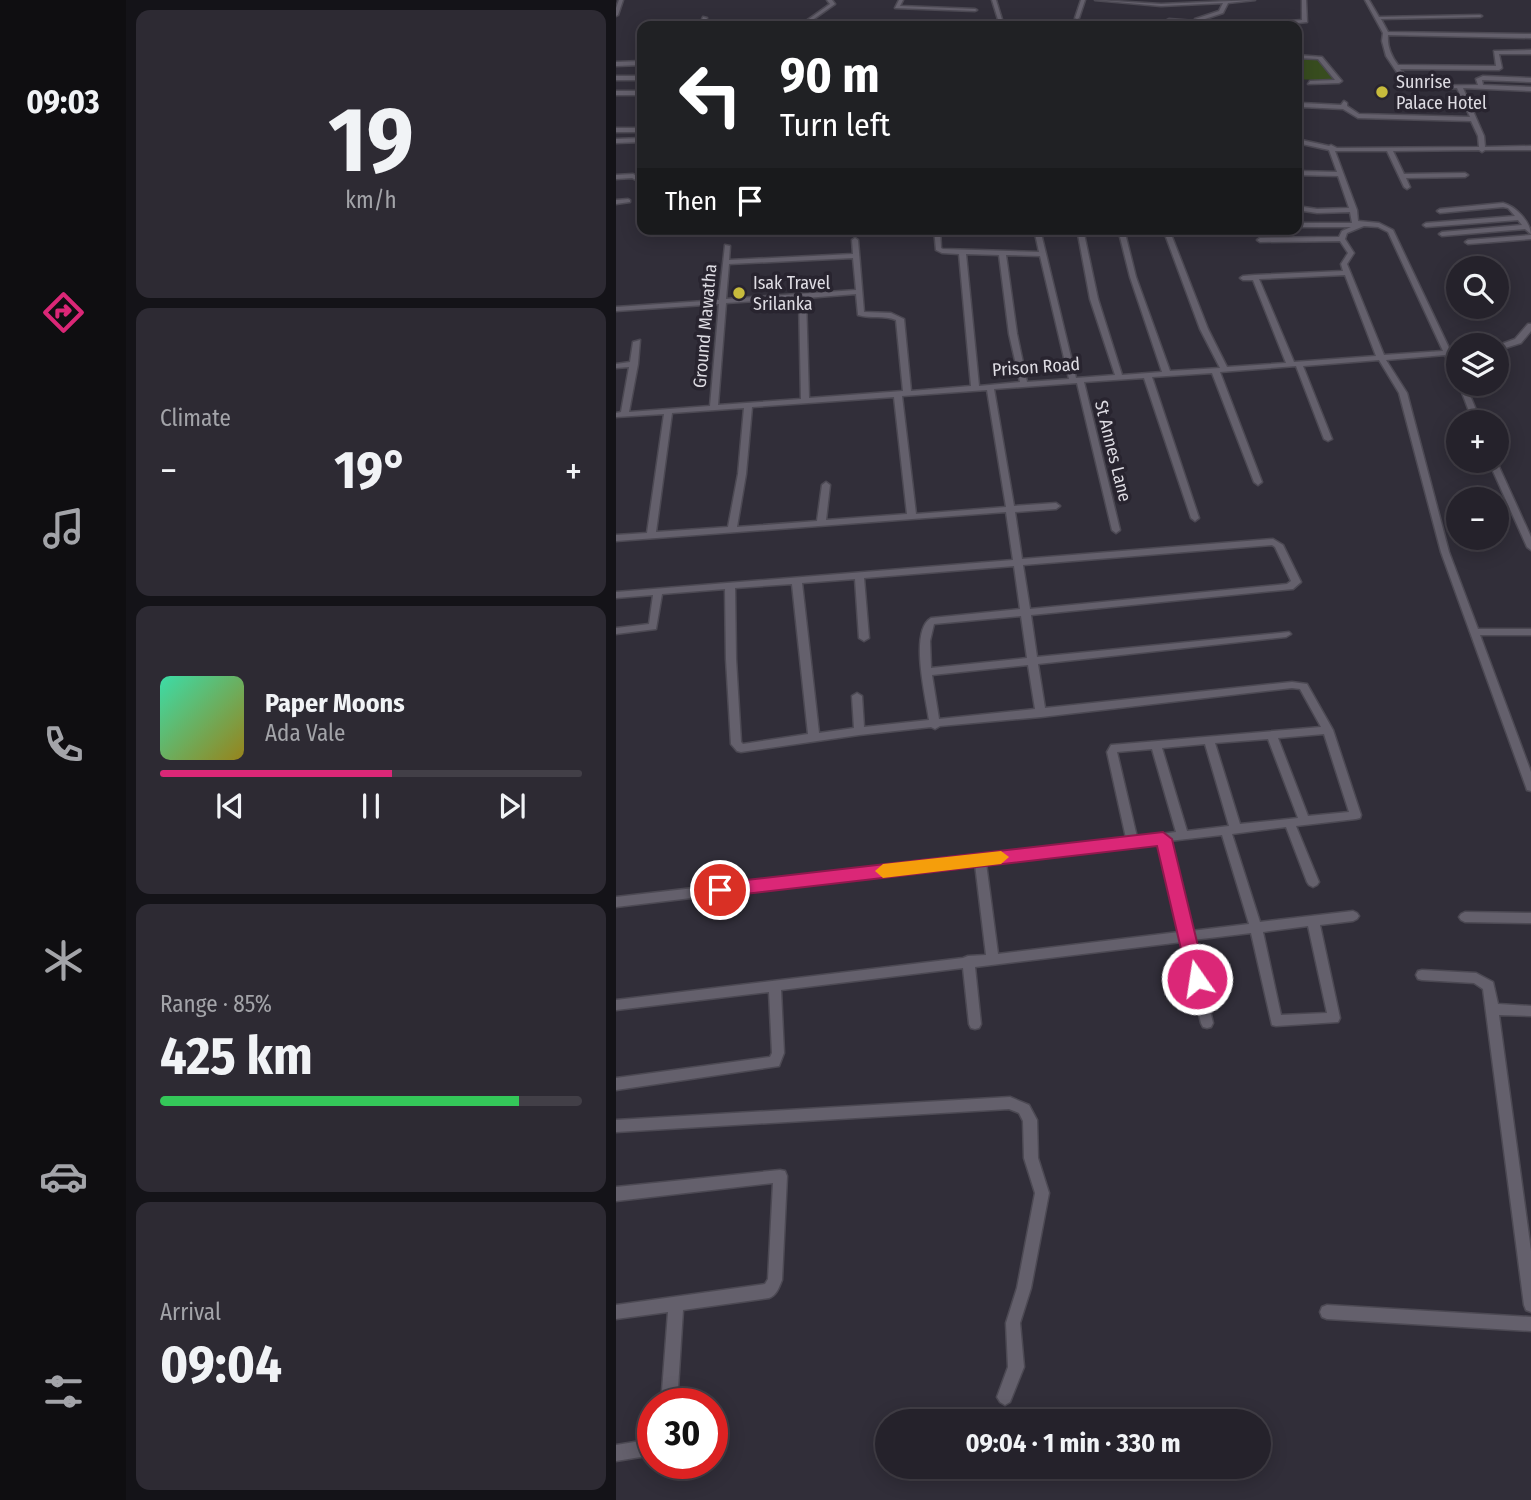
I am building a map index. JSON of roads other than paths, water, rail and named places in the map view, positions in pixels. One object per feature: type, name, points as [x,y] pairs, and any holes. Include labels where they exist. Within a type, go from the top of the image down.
[{"type":"street","points":[[616,15],[621,0]]},
{"type":"street","points":[[808,21],[833,4],[829,0]]},
{"type":"street","points":[[901,0],[897,8],[975,10]]},
{"type":"street","points":[[995,0],[1001,21]]},
{"type":"street","points":[[1077,18],[1083,0]]},
{"type":"street","points":[[1101,0],[1161,5],[1253,0]]},
{"type":"street","points":[[1302,22],[1305,22],[1304,0]]},
{"type":"street","points":[[1367,0],[1386,33],[1383,42],[1397,67],[1414,88],[1459,86],[1531,89]]},
{"type":"street","points":[[1194,21],[1220,12],[1226,2]]},
{"type":"street","points":[[1161,5],[1168,21]]},
{"type":"street","points":[[1379,18],[1479,16]]},
{"type":"street","points":[[1386,33],[1531,36]]},
{"type":"street","points":[[1397,67],[1499,68],[1496,52],[1531,52]]},
{"type":"street","points":[[1302,56],[1320,58],[1339,81],[1310,83]]},
{"type":"street","points":[[616,64],[637,63]]},
{"type":"street","points":[[616,78],[637,78]]},
{"type":"street","points":[[1481,87],[1480,78],[1531,80]]},
{"type":"street","points":[[1459,86],[1480,136],[1482,150]]},
{"type":"street","points":[[616,93],[637,93]]},
{"type":"street","points":[[1302,105],[1344,104],[1359,116],[1473,119]]},
{"type":"street","points":[[616,130],[637,130]]},
{"type":"street","points":[[616,141],[637,140]]},
{"type":"street","points":[[1302,142],[1337,150],[1531,148]]},
{"type":"street","points":[[1331,147],[1338,174],[1350,191],[1359,225]]},
{"type":"street","points":[[1388,150],[1407,187]]},
{"type":"street","points":[[616,175],[637,173]]},
{"type":"street","points":[[1302,173],[1338,174]]},
{"type":"street","points":[[616,175],[637,178]]},
{"type":"street","points":[[1402,176],[1465,175]]},
{"type":"street","points":[[616,202],[628,201]]},
{"type":"street","points":[[1440,211],[1503,205],[1510,207],[1530,232]]},
{"type":"street","points":[[1302,209],[1354,210]]},
{"type":"street","points":[[1426,225],[1520,218]]},
{"type":"street","points":[[1302,225],[1379,225],[1391,231],[1446,339]]},
{"type":"street","points":[[1359,225],[1344,232],[1342,239],[1351,253],[1343,264],[1381,358],[1403,393],[1432,512],[1531,787]]},
{"type":"street","points":[[1442,234],[1530,232]]},
{"type":"street","points":[[1468,242],[1530,232]]},
{"type":"street","points":[[937,235],[938,249],[1044,254]]},
{"type":"street","name":"St Annes Lane","points":[[1039,235],[1116,530]]},
{"type":"street","points":[[1081,235],[1094,299],[1119,377]]},
{"type":"street","points":[[1122,235],[1133,277],[1167,374]]},
{"type":"street","points":[[1168,235],[1220,370],[1258,482]]},
{"type":"street","points":[[1260,240],[1342,239]]},
{"type":"street","points":[[855,240],[858,292],[864,316],[894,315],[900,319],[912,517]]},
{"type":"street","name":"Ground Mawatha","points":[[714,408],[727,246]]},
{"type":"street","points":[[962,252],[975,388]]},
{"type":"street","points":[[1002,252],[1013,334],[1024,384]]},
{"type":"street","points":[[725,262],[856,256]]},
{"type":"street","points":[[1243,278],[1347,274]]},
{"type":"street","points":[[1255,277],[1328,439]]},
{"type":"street","points":[[616,309],[858,292]]},
{"type":"street","points":[[802,296],[804,401]]},
{"type":"street","points":[[1509,344],[1518,341],[1531,326]]},
{"type":"street","points":[[620,415],[637,342]]},
{"type":"street","name":"Prison Road","points":[[620,415],[1446,353]]},
{"type":"street","points":[[616,366],[634,364]]},
{"type":"street","points":[[1147,375],[1195,518]]},
{"type":"street","points":[[990,387],[1012,509],[1023,611],[1041,713]]},
{"type":"street","points":[[732,530],[742,474],[748,405]]},
{"type":"street","points":[[651,535],[668,411]]},
{"type":"street","points":[[1498,473],[1531,547]]},
{"type":"street","points":[[821,523],[826,485]]},
{"type":"street","points":[[616,538],[1056,506]]},
{"type":"street","points":[[616,595],[860,578],[1273,542],[1279,545],[1296,582],[1290,587],[931,621],[926,630],[927,672],[935,725]]},
{"type":"street","points":[[860,578],[864,638]]},
{"type":"street","points":[[797,583],[814,737]]},
{"type":"street","points":[[616,902],[1356,815],[1328,730],[1307,688],[1292,685],[859,731],[741,748],[736,744],[730,587]]},
{"type":"street","points":[[616,631],[653,627],[658,592]]},
{"type":"street","points":[[1473,632],[1531,632]]},
{"type":"street","points":[[927,672],[1286,634]]},
{"type":"street","points":[[858,696],[859,731]]},
{"type":"street","points":[[1132,841],[1112,752],[1115,748],[1328,730]]},
{"type":"street","points":[[1272,735],[1306,822]]},
{"type":"street","points":[[1209,740],[1256,928],[1275,1019],[1332,1019],[1313,921]]},
{"type":"street","points":[[1156,746],[1183,836]]},
{"type":"street","points":[[1290,824],[1313,882]]},
{"type":"street","points":[[1163,839],[1207,1023]]},
{"type":"street","points":[[980,860],[992,958]]},
{"type":"street","points":[[616,1005],[1353,916]]},
{"type":"street","points":[[1465,917],[1531,918]]},
{"type":"street","points":[[968,961],[975,1024]]},
{"type":"street","points":[[1422,975],[1484,981],[1489,986],[1531,1305]]},
{"type":"street","points":[[616,1084],[774,1062],[778,1053],[775,985]]},
{"type":"street","points":[[1491,1009],[1531,1011]]},
{"type":"street","points":[[616,1126],[1010,1103],[1024,1109],[1030,1120],[1031,1158],[1042,1193],[1024,1287],[1013,1323],[1016,1367],[1005,1397]]},
{"type":"street","points":[[616,1194],[780,1176],[775,1280],[769,1290],[616,1312]]},
{"type":"street","points":[[670,1388],[676,1304]]},
{"type":"street","points":[[1327,1312],[1531,1324]]},
{"type":"street","points":[[616,1453],[637,1450]]},
{"type":"place","name":"Sunrise Palace Hotel","points":[[1382,92]]},
{"type":"place","name":"Isak Travel Srilanka","points":[[739,293]]}]
